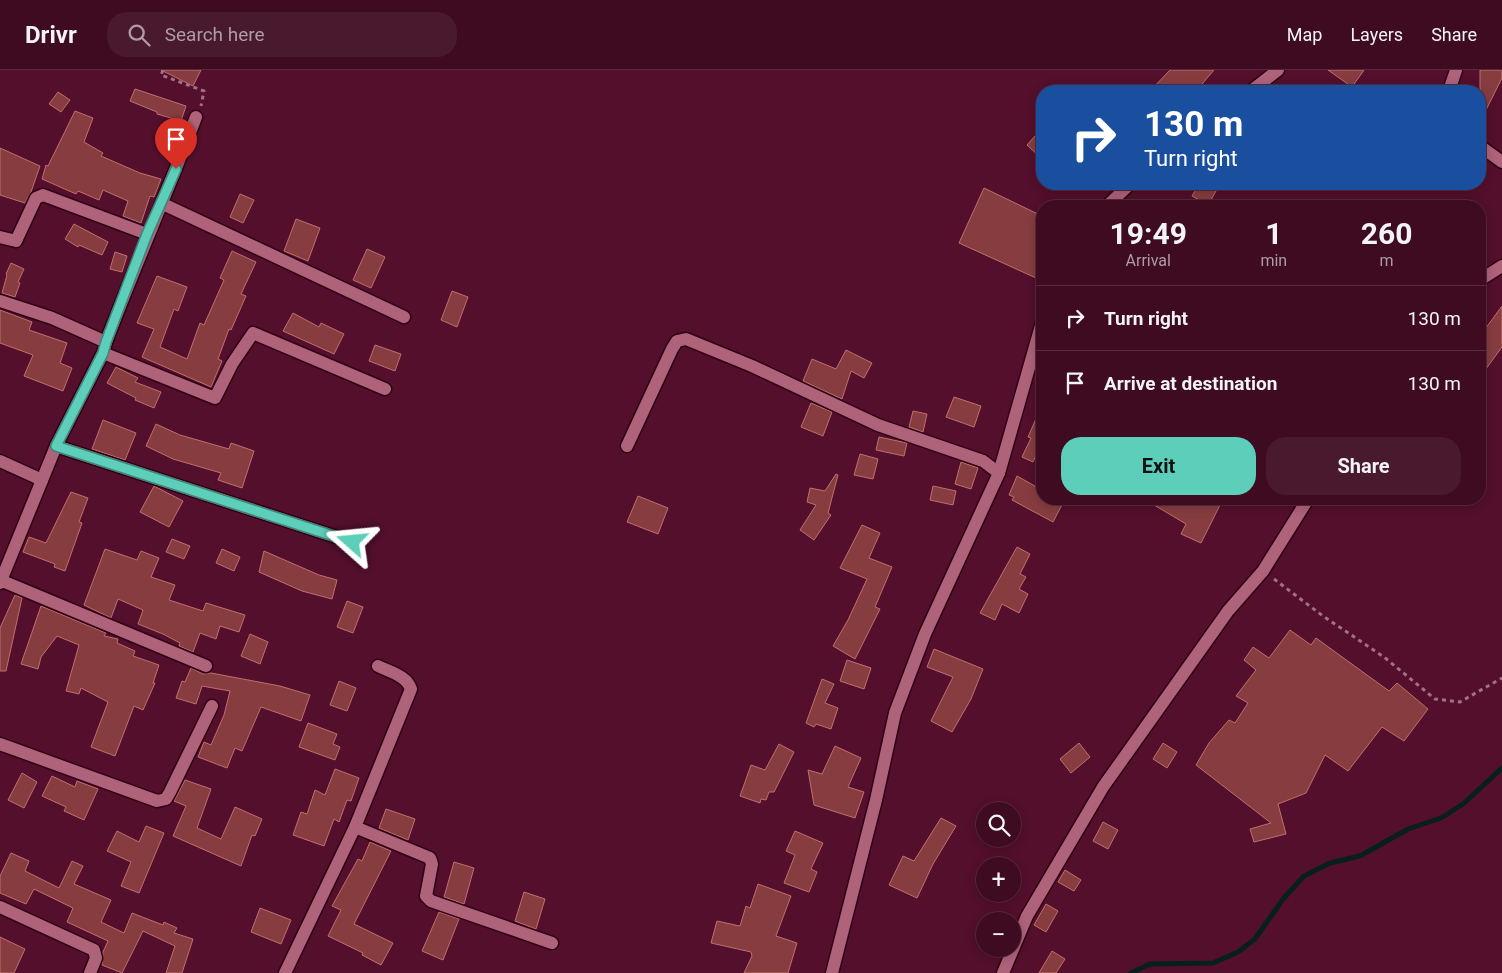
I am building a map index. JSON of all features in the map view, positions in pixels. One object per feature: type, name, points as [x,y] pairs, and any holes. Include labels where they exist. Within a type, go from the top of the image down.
[{"type":"street","points":[[1259,85],[1278,70]]},
{"type":"street","points":[[1451,85],[1456,70]]},
{"type":"street","points":[[196,118],[163,204],[147,234],[104,347],[56,446],[0,581],[206,666]]},
{"type":"street","points":[[1486,150],[1502,162]]},
{"type":"street","points":[[1113,200],[1124,190]]},
{"type":"street","points":[[0,238],[16,242],[36,198],[44,195],[147,234]]},
{"type":"street","points":[[163,204],[404,317]]},
{"type":"street","points":[[1486,276],[1502,266]]},
{"type":"street","points":[[0,301],[52,318],[104,347],[215,398],[232,364],[253,334],[385,389]]},
{"type":"street","points":[[627,446],[672,349],[678,341],[686,339],[752,366],[878,425],[983,461],[998,474]]},
{"type":"street","points":[[832,973],[876,800],[894,713],[925,634],[998,474],[1036,343]]},
{"type":"street","points":[[56,446],[352,542]]},
{"type":"street","points":[[0,461],[42,480]]},
{"type":"street","points":[[1003,973],[1027,916],[1103,787],[1228,611],[1263,571],[1304,505]]},
{"type":"street","points":[[285,973],[355,827],[411,689],[409,682],[378,666]]},
{"type":"street","points":[[0,744],[157,801],[166,799],[212,706]]},
{"type":"street","points":[[355,827],[430,858],[432,864],[426,896],[431,901],[552,943]]},
{"type":"street","points":[[0,907],[94,950],[96,958],[90,973]]},
{"type":"path","points":[[163,70],[161,74],[204,91],[196,118]]},
{"type":"path","points":[[1263,571],[1323,616],[1384,657],[1434,698],[1460,702],[1502,678]]},
{"type":"building","points":[[161,70],[201,70],[193,86]]},
{"type":"building","points":[[1170,70],[1214,70],[1201,85],[1156,85]]},
{"type":"building","points":[[1328,70],[1364,70],[1353,85],[1349,85]]},
{"type":"building","points":[[1480,70],[1502,70],[1502,78],[1486,110],[1486,85],[1480,85]]},
{"type":"building","points":[[135,89],[186,106],[181,121],[157,114],[157,112],[130,101]]},
{"type":"building","points":[[58,92],[70,100],[61,112],[49,104]]},
{"type":"building","points":[[75,111],[93,118],[84,142],[103,153],[101,156],[140,173],[161,179],[154,197],[150,196],[141,223],[123,216],[128,201],[103,190],[99,200],[78,191],[76,194],[42,179],[46,165],[48,166]]},
{"type":"building","points":[[1036,135],[1036,153],[1027,145]]},
{"type":"building","points":[[0,148],[40,166],[25,203],[0,195]]},
{"type":"building","points":[[984,188],[1036,213],[1036,278],[959,243]]},
{"type":"building","points":[[1196,190],[1217,190],[1211,200],[1199,200],[1192,196]]},
{"type":"building","points":[[240,194],[254,200],[243,223],[230,217]]},
{"type":"building","points":[[296,219],[320,228],[308,261],[284,251]]},
{"type":"building","points":[[74,224],[108,242],[102,255],[79,245],[78,247],[65,239]]},
{"type":"building","points":[[367,249],[385,257],[371,288],[353,280]]},
{"type":"building","points":[[232,251],[256,262],[241,294],[246,296],[231,330],[229,329],[218,359],[222,361],[211,387],[142,357],[154,329],[137,323],[157,276],[187,287],[178,311],[174,309],[160,347],[187,359],[200,323],[204,325],[224,280],[220,278]]},
{"type":"building","points":[[115,252],[127,256],[122,272],[110,269]]},
{"type":"building","points":[[11,263],[24,269],[18,282],[20,283],[15,297],[2,293],[6,274]]},
{"type":"building","points":[[452,291],[468,297],[457,327],[441,320]]},
{"type":"building","points":[[1502,306],[1502,347],[1486,369],[1486,328]]},
{"type":"building","points":[[0,310],[32,322],[29,330],[67,343],[60,363],[72,368],[63,391],[24,376],[33,355],[0,343]]},
{"type":"building","points":[[293,313],[319,327],[321,323],[344,334],[334,354],[283,331]]},
{"type":"building","points":[[375,345],[401,354],[395,371],[369,361]]},
{"type":"building","points":[[846,350],[872,363],[864,378],[851,371],[842,399],[803,381],[812,359],[836,369]]},
{"type":"building","points":[[116,367],[138,378],[135,382],[161,392],[154,408],[135,400],[136,398],[107,383]]},
{"type":"building","points":[[954,397],[981,406],[974,427],[946,417]]},
{"type":"building","points":[[811,403],[832,412],[823,436],[801,427]]},
{"type":"building","points":[[913,411],[927,414],[923,432],[909,427]]},
{"type":"building","points":[[1036,419],[1036,456],[1033,462],[1022,457],[1031,438],[1028,437]]},
{"type":"building","points":[[103,420],[136,433],[125,460],[92,449]]},
{"type":"building","points":[[156,424],[180,435],[229,449],[231,443],[254,451],[242,488],[218,480],[221,473],[173,459],[146,446]]},
{"type":"building","points":[[879,437],[907,443],[904,456],[876,450]]},
{"type":"building","points":[[860,454],[878,459],[873,479],[854,475]]},
{"type":"building","points":[[961,462],[978,468],[971,489],[955,484]]},
{"type":"building","points":[[836,474],[838,475],[828,513],[831,515],[814,540],[800,530],[816,505],[807,502],[810,488],[825,491]]},
{"type":"building","points":[[1017,476],[1036,487],[1036,505],[1062,505],[1053,522],[1012,500],[1014,497],[1009,495]]},
{"type":"building","points":[[154,486],[183,501],[169,527],[140,512]]},
{"type":"building","points":[[933,486],[956,491],[953,505],[930,500]]},
{"type":"building","points":[[71,492],[88,498],[79,522],[82,523],[65,571],[54,567],[55,564],[23,552],[29,537],[46,543]]},
{"type":"building","points":[[638,496],[668,508],[658,534],[627,522]]},
{"type":"building","points":[[1154,505],[1220,505],[1201,543],[1181,534],[1186,524]]},
{"type":"building","points":[[862,525],[880,533],[869,558],[892,567],[875,607],[880,609],[855,659],[833,646],[848,620],[867,579],[840,568]]},
{"type":"building","points":[[172,539],[190,546],[184,559],[166,552]]},
{"type":"building","points":[[1017,547],[1030,554],[1020,574],[1026,577],[1019,589],[1028,594],[1019,613],[1002,604],[995,620],[980,613]]},
{"type":"building","points":[[105,549],[137,560],[141,551],[159,558],[151,577],[175,585],[169,600],[203,611],[206,603],[245,615],[239,632],[220,626],[216,639],[200,633],[193,652],[179,646],[180,643],[163,634],[138,624],[143,610],[118,599],[111,618],[84,605]]},
{"type":"building","points":[[222,549],[240,557],[234,571],[216,563]]},
{"type":"building","points":[[264,551],[319,575],[337,580],[332,599],[302,591],[259,572]]},
{"type":"building","points":[[15,595],[22,598],[6,671],[0,671],[0,628]]},
{"type":"building","points":[[347,601],[363,607],[353,633],[337,627]]},
{"type":"building","points":[[41,606],[106,633],[104,636],[118,639],[117,643],[135,651],[133,656],[159,665],[153,683],[155,683],[143,710],[134,706],[115,756],[91,747],[108,702],[81,688],[79,694],[66,691],[79,645],[57,636],[41,657],[38,669],[21,664]]},
{"type":"building","points":[[1290,630],[1311,645],[1316,638],[1389,691],[1397,683],[1428,709],[1404,741],[1382,727],[1348,771],[1325,755],[1306,793],[1278,804],[1286,834],[1254,842],[1250,829],[1271,823],[1196,765],[1209,743],[1229,720],[1235,723],[1248,703],[1236,696],[1256,670],[1244,660],[1253,647],[1269,658]]},
{"type":"building","points":[[250,634],[268,642],[260,664],[241,656]]},
{"type":"building","points":[[934,649],[983,669],[971,699],[952,732],[931,721],[953,677],[927,667]]},
{"type":"building","points":[[847,660],[871,668],[864,689],[840,681]]},
{"type":"building","points":[[191,668],[203,674],[211,673],[280,686],[310,695],[301,721],[261,707],[242,751],[235,748],[227,768],[198,757],[204,742],[211,745],[224,715],[230,691],[202,686],[196,704],[176,698],[182,681],[185,682]]},
{"type":"building","points":[[822,679],[834,684],[825,703],[838,708],[831,729],[816,724],[814,727],[806,723]]},
{"type":"building","points":[[339,681],[356,688],[347,711],[330,705]]},
{"type":"building","points":[[308,723],[337,734],[333,744],[340,747],[335,760],[299,747]]},
{"type":"building","points":[[1079,743],[1090,757],[1071,773],[1060,759]]},
{"type":"building","points":[[1163,743],[1177,752],[1167,768],[1153,759]]},
{"type":"building","points":[[779,744],[794,752],[774,792],[769,792],[766,800],[761,799],[760,803],[740,796],[751,765],[765,770]]},
{"type":"building","points":[[835,746],[861,758],[848,787],[864,792],[855,818],[814,805],[808,770],[822,774]]},
{"type":"building","points":[[335,769],[359,778],[351,801],[347,800],[339,822],[334,819],[324,846],[293,835],[301,812],[307,814],[315,790],[325,795]]},
{"type":"building","points":[[22,773],[37,782],[24,808],[8,800]]},
{"type":"building","points":[[52,776],[75,787],[77,781],[98,789],[84,820],[64,811],[66,807],[42,796]]},
{"type":"building","points":[[185,780],[211,789],[197,828],[221,839],[235,807],[262,819],[255,836],[252,835],[241,866],[173,836],[186,806],[174,801]]},
{"type":"building","points":[[386,809],[415,819],[408,840],[379,828]]},
{"type":"building","points":[[941,818],[956,826],[933,864],[917,898],[889,885],[903,856],[914,861]]},
{"type":"building","points":[[1103,822],[1118,830],[1108,849],[1093,841]]},
{"type":"building","points":[[146,826],[164,833],[139,893],[121,886],[131,862],[107,851],[117,831],[139,842]]},
{"type":"building","points":[[795,831],[823,843],[811,869],[817,872],[809,892],[784,883],[795,855],[786,851]]},
{"type":"building","points":[[370,842],[391,851],[354,924],[393,943],[381,965],[362,955],[363,953],[328,936],[341,910],[332,906],[358,859],[362,861]]},
{"type":"building","points":[[11,853],[29,861],[25,871],[59,888],[72,861],[83,866],[74,884],[111,900],[101,922],[124,933],[132,913],[163,925],[164,922],[177,928],[174,933],[193,939],[182,973],[166,973],[175,946],[143,931],[122,973],[102,965],[103,952],[108,941],[67,922],[73,908],[34,889],[26,904],[0,893],[0,876]]},
{"type":"building","points":[[454,862],[474,868],[464,904],[444,897]]},
{"type":"building","points":[[1065,870],[1081,880],[1074,891],[1058,882]]},
{"type":"building","points":[[758,884],[791,896],[776,936],[797,943],[788,973],[744,973],[752,956],[751,952],[711,943],[717,921],[740,926],[746,906],[750,908]]},
{"type":"building","points":[[524,892],[545,899],[536,929],[515,921]]},
{"type":"building","points":[[1046,904],[1058,911],[1046,932],[1034,925]]},
{"type":"building","points":[[260,908],[291,920],[281,944],[251,932]]},
{"type":"building","points":[[439,912],[459,919],[443,960],[422,951]]},
{"type":"building","points":[[0,937],[25,949],[14,973],[0,973]]},
{"type":"building","points":[[1052,951],[1065,959],[1056,973],[1039,973]]},
{"type":"waterway","points":[[1131,973],[1150,964],[1213,963],[1238,952],[1255,939],[1283,899],[1304,876],[1330,863],[1360,856],[1408,829],[1441,818],[1463,804],[1502,768]]},
{"type":"route","points":[[176,169],[163,204],[147,234],[103,353],[56,446],[352,542]]}]
